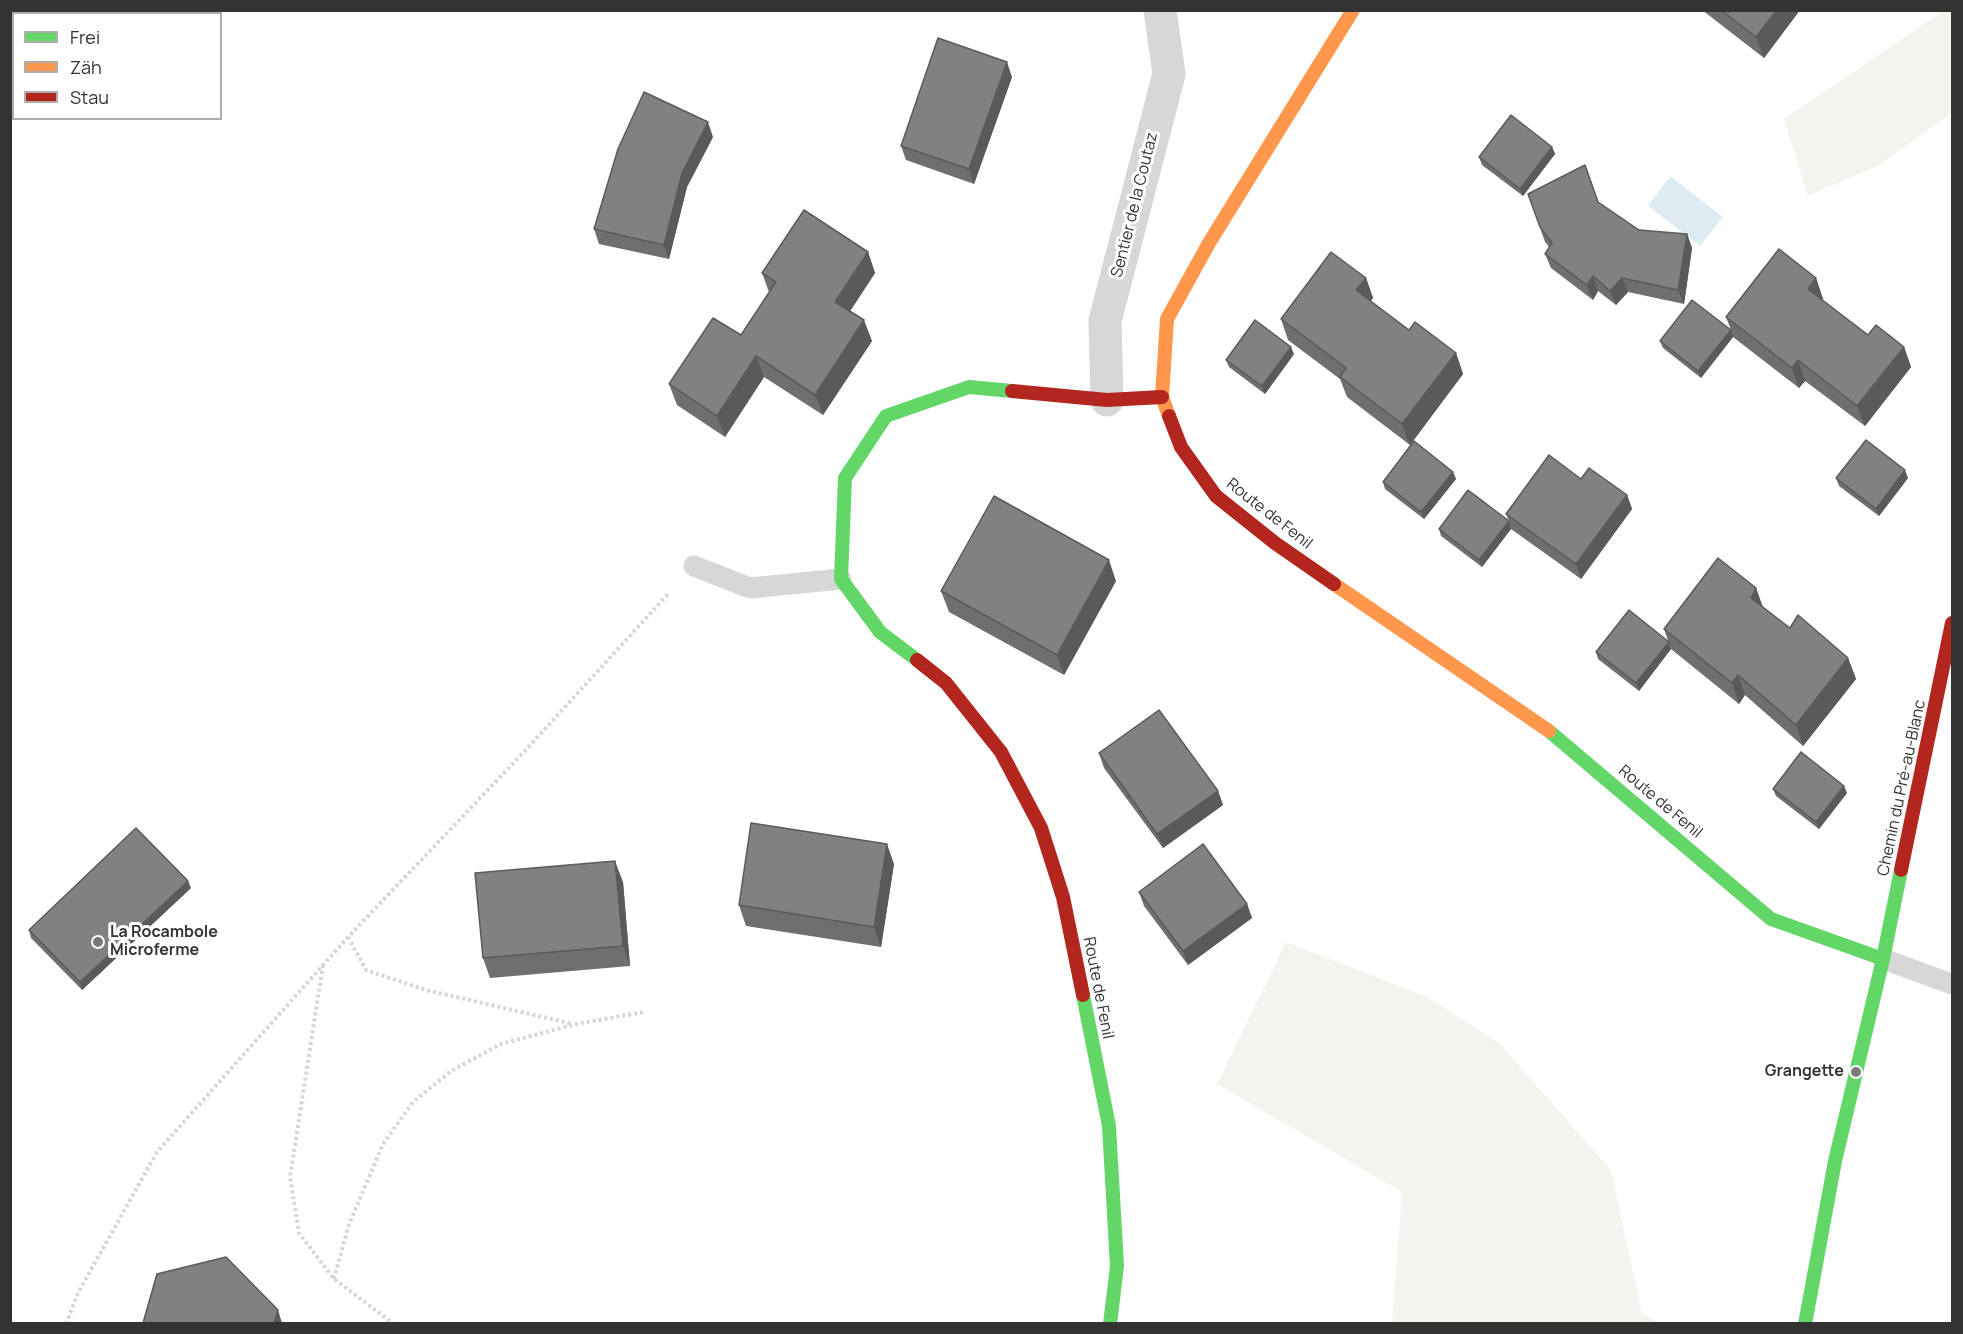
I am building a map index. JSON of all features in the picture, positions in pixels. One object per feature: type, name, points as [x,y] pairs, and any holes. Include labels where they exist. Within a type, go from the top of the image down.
[{"type":"street","name":"Sentier de la Coutaz","points":[[1107,400],[1105,321],[1169,74],[1160,10]]},
{"type":"street","name":"Route de Fenil","points":[[1353,10],[1209,243],[1167,319],[1162,397],[1181,447],[1216,496],[1275,543],[1560,739],[1772,919],[1883,959]]},
{"type":"street","points":[[842,579],[844,478],[886,416],[969,387],[1107,400],[1162,397]]},
{"type":"street","name":"Route de Fenil","points":[[842,579],[880,632],[946,683],[994,743],[1041,828],[1063,897],[1109,1126],[1117,1266],[1110,1323]]},
{"type":"street","name":"Chemin du Pré-au-Blanc","points":[[1883,959],[1953,623]]},
{"type":"street","points":[[1805,1323],[1835,1161],[1883,959]]},
{"type":"lane","points":[[694,566],[750,588],[842,579]]},
{"type":"lane","points":[[1883,959],[1953,984]]},
{"type":"path","points":[[66,1323],[78,1293],[157,1152],[323,964],[523,753],[694,566]]},
{"type":"path","points":[[348,937],[366,970],[426,990],[576,1024]]},
{"type":"path","points":[[323,964],[290,1177],[298,1233],[334,1279],[394,1323]]},
{"type":"path","points":[[334,1279],[348,1227],[383,1144],[413,1102],[451,1071],[501,1044],[576,1024],[644,1012]]},
{"type":"shaded area","points":[[1943,11],[1952,11],[1952,113],[1879,165],[1808,196],[1784,119]]},
{"type":"shaded area","points":[[1670,176],[1723,217],[1700,246],[1648,206]]},
{"type":"shaded area","points":[[1286,942],[1427,997],[1500,1044],[1611,1170],[1642,1314],[1659,1323],[1392,1323],[1402,1192],[1217,1084]]},
{"type":"building","points":[[1721,10],[1777,10],[1756,37]]},
{"type":"building","points":[[938,38],[1007,62],[969,169],[901,146]]},
{"type":"building","points":[[644,92],[708,122],[682,173],[664,245],[594,229],[618,149]]},
{"type":"building","points":[[1511,115],[1552,147],[1520,189],[1479,157]]},
{"type":"building","points":[[1585,165],[1598,202],[1639,230],[1687,234],[1678,290],[1622,278],[1610,291],[1593,276],[1587,285],[1545,254],[1552,243],[1540,227],[1528,194]]},
{"type":"building","points":[[804,210],[868,252],[835,302],[864,320],[815,395],[756,356],[717,416],[669,384],[713,318],[741,335],[776,282],[762,273]]},
{"type":"building","points":[[1779,249],[1816,278],[1808,289],[1868,335],[1876,325],[1904,347],[1857,406],[1798,360],[1792,368],[1726,317]]},
{"type":"building","points":[[1331,252],[1366,278],[1356,290],[1409,330],[1415,322],[1456,353],[1402,424],[1340,377],[1346,368],[1281,319]]},
{"type":"building","points":[[1692,300],[1731,330],[1698,371],[1660,341]]},
{"type":"building","points":[[1255,320],[1291,347],[1262,386],[1226,360]]},
{"type":"building","points":[[1866,440],[1905,470],[1876,509],[1836,478]]},
{"type":"building","points":[[1414,441],[1453,472],[1421,512],[1383,482]]},
{"type":"building","points":[[1549,455],[1581,479],[1589,468],[1627,495],[1576,564],[1506,514]]},
{"type":"building","points":[[1468,490],[1509,521],[1479,560],[1439,529]]},
{"type":"building","points":[[994,496],[1109,560],[1057,655],[941,591]]},
{"type":"building","points":[[1718,558],[1756,588],[1751,598],[1790,628],[1798,615],[1848,658],[1796,725],[1738,675],[1732,683],[1664,629]]},
{"type":"building","points":[[1629,610],[1669,642],[1636,683],[1596,652]]},
{"type":"building","points":[[1159,710],[1218,791],[1157,834],[1099,753]]},
{"type":"building","points":[[1801,752],[1844,786],[1816,822],[1773,789]]},
{"type":"building","points":[[751,823],[887,844],[874,927],[739,905]]},
{"type":"building","points":[[136,828],[188,881],[80,982],[29,930]]},
{"type":"building","points":[[1203,844],[1247,904],[1183,951],[1139,892]]},
{"type":"building","points":[[615,861],[623,946],[483,958],[475,873]]},
{"type":"building","points":[[226,1257],[278,1310],[274,1323],[143,1323],[157,1274]]},
{"type":"traffic: fast","points":[[917,660],[880,632],[841,579],[845,478],[886,416],[969,387],[1012,391]]},
{"type":"traffic: fast","points":[[1549,731],[1771,919],[1883,959]]},
{"type":"traffic: fast","points":[[1805,1324],[1835,1161],[1883,959],[1901,870]]},
{"type":"traffic: fast","points":[[1083,995],[1109,1126],[1117,1266],[1110,1324]]},
{"type":"traffic: slow","points":[[1169,416],[1162,397],[1167,319],[1209,243],[1353,10]]},
{"type":"traffic: slow","points":[[1334,584],[1549,731]]},
{"type":"traffic: jam","points":[[1012,391],[1107,400],[1162,397]]},
{"type":"traffic: jam","points":[[1169,416],[1181,447],[1216,496],[1275,543],[1334,584]]},
{"type":"traffic: jam","points":[[1901,870],[1952,623]]},
{"type":"traffic: jam","points":[[917,660],[946,683],[1001,752],[1041,828],[1063,897],[1083,995]]},
{"type":"place","name":"La Rocambole Microferme","points":[[98,942]]},
{"type":"place","name":"Grangette","points":[[1856,1072]]}]
